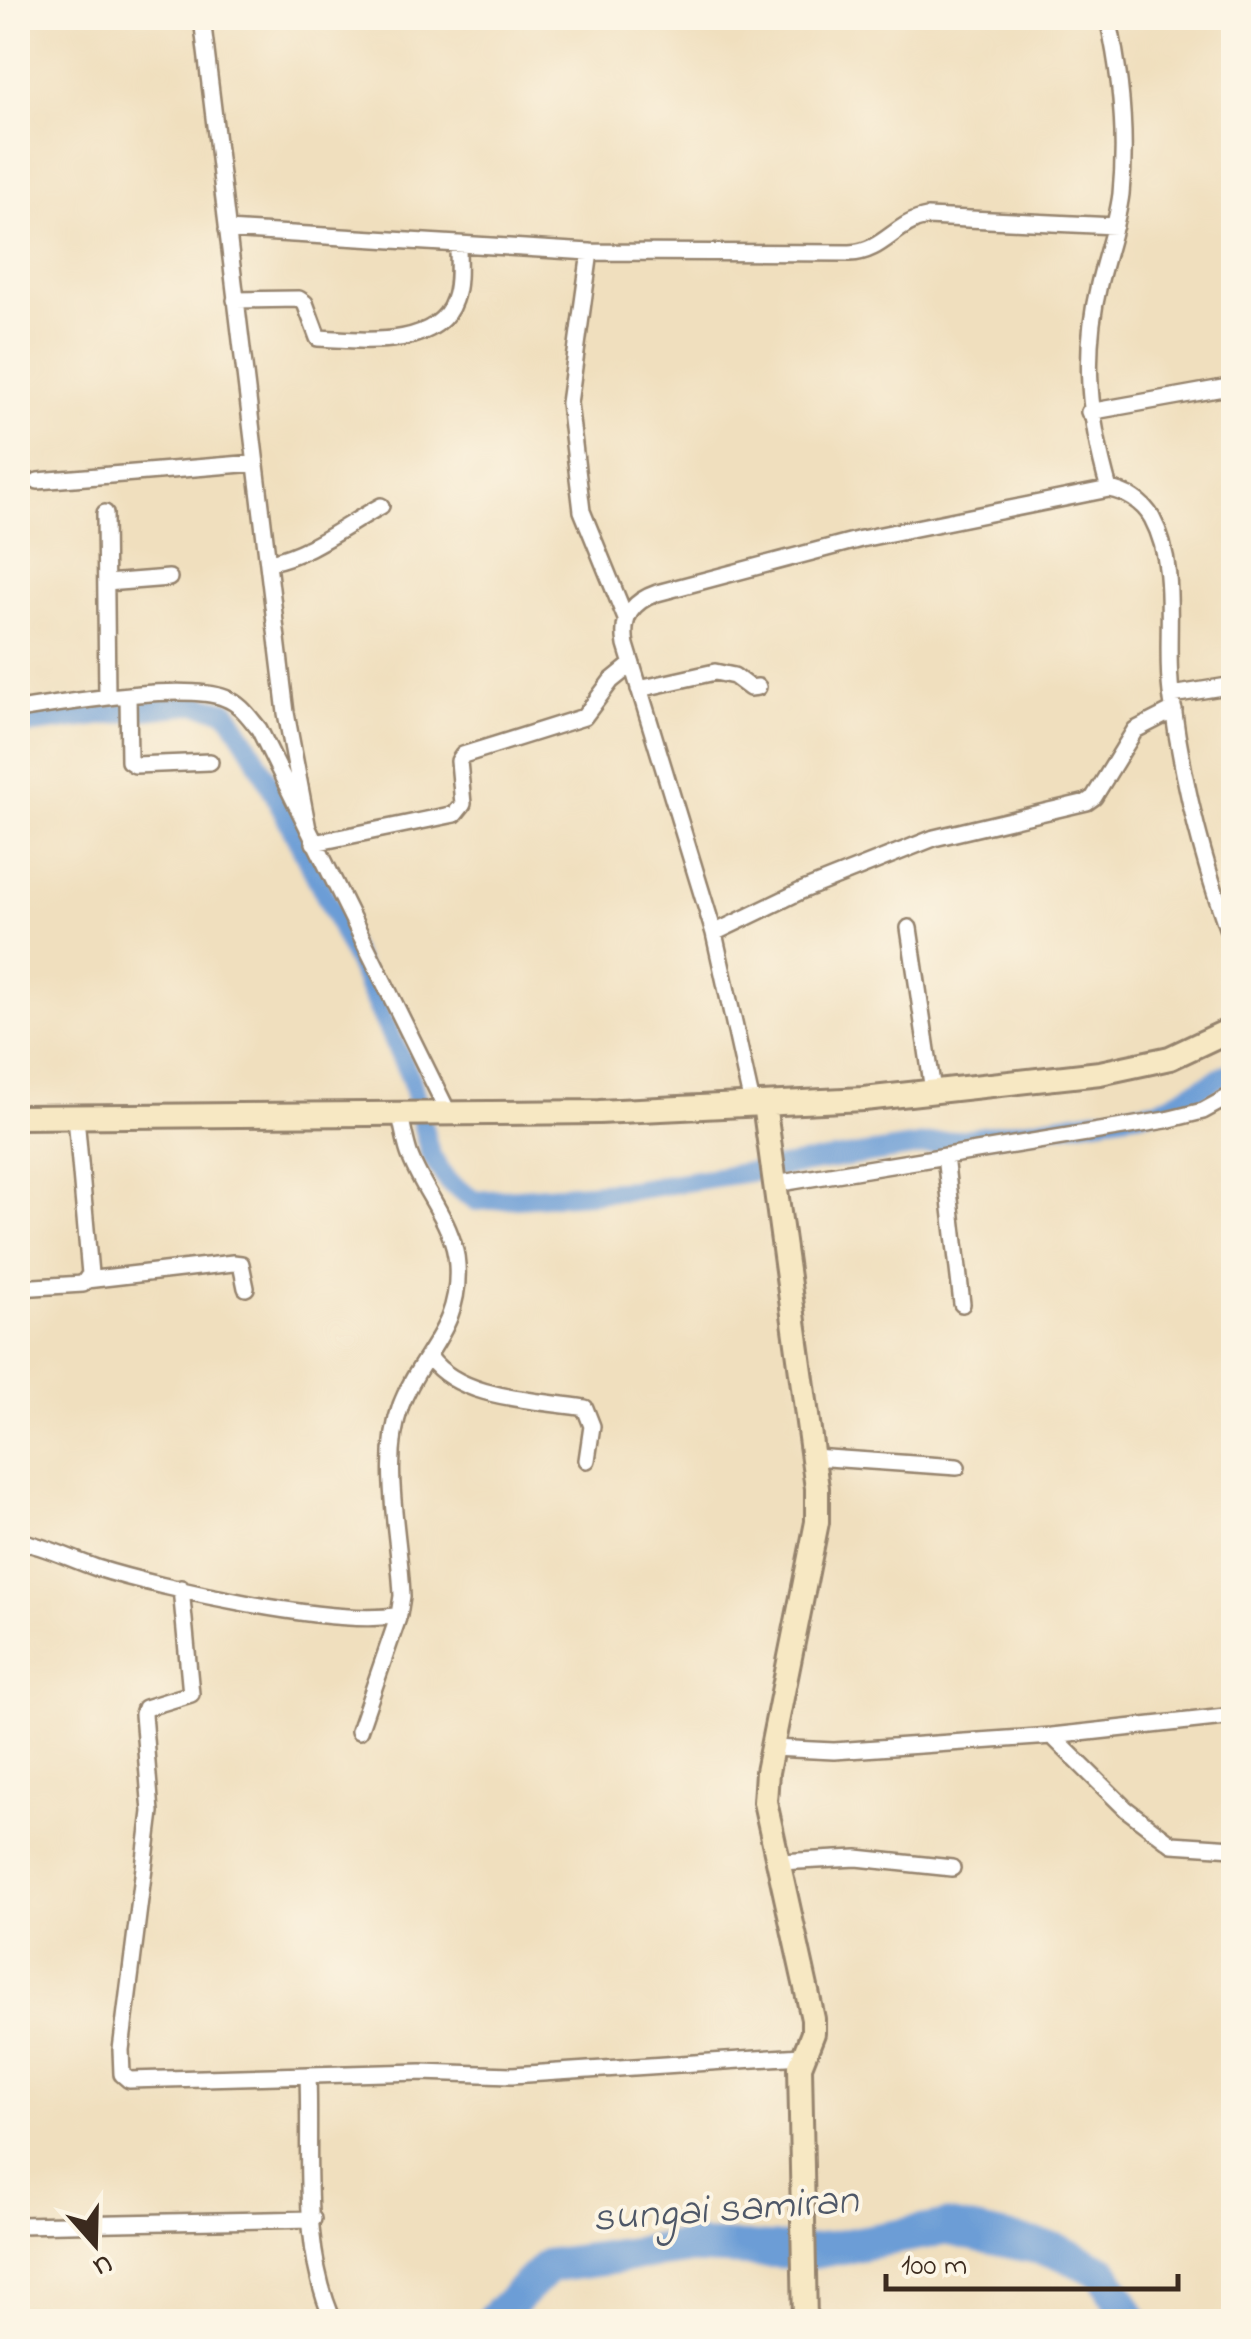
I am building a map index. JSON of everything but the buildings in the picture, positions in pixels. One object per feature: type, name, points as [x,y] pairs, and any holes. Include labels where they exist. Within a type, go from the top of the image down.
[{"type":"main road","points":[[18,1118],[406,1115],[758,1104],[933,1091],[1135,1065],[1170,1058],[1234,1028]]},
{"type":"main road","points":[[758,1104],[773,1170],[813,1457],[817,1522],[765,1802],[813,2019],[813,2033],[802,2056],[806,2322]]},
{"type":"street","points":[[202,18],[286,714],[311,836]]},
{"type":"street","points":[[1108,18],[1123,97],[1122,176],[1115,226],[1090,324],[1089,412],[1108,489]]},
{"type":"street","points":[[227,230],[590,252],[864,253],[914,219],[926,217],[1115,226]]},
{"type":"street","points":[[235,300],[299,299],[305,303],[318,338],[408,336],[428,330],[449,312],[456,294],[458,245]]},
{"type":"street","points":[[590,252],[569,403],[582,511],[626,619],[632,664],[714,933],[758,1104]]},
{"type":"street","points":[[1089,412],[1234,386]]},
{"type":"street","points":[[38,480],[256,463]]},
{"type":"street","points":[[626,619],[643,598],[862,539],[1108,489],[1142,506],[1156,527],[1172,630],[1173,703],[1201,853],[1234,947]]},
{"type":"street","points":[[270,562],[302,556],[324,536],[380,506]]},
{"type":"street","points":[[105,513],[106,696]]},
{"type":"street","points":[[106,584],[169,578]]},
{"type":"street","points":[[311,836],[455,814],[464,804],[459,762],[463,755],[584,717],[611,682],[632,664]]},
{"type":"street","points":[[640,688],[715,672],[734,676],[750,688],[758,687]]},
{"type":"street","points":[[714,933],[806,888],[934,838],[1091,800],[1135,730],[1173,703],[1234,685]]},
{"type":"street","points":[[18,710],[106,696],[222,696],[239,705],[259,729],[443,1114]]},
{"type":"street","points":[[128,699],[126,755],[134,765],[210,762]]},
{"type":"street","points":[[259,729],[286,714]]},
{"type":"street","points":[[909,928],[933,1091]]},
{"type":"street","points":[[773,1170],[945,1156],[1189,1116],[1234,1094]]},
{"type":"street","points":[[359,1730],[399,1615],[394,1432],[401,1404],[430,1358],[458,1292],[452,1237],[409,1153],[406,1115]]},
{"type":"street","points":[[76,1117],[88,1277]]},
{"type":"street","points":[[945,1156],[962,1304]]},
{"type":"street","points":[[18,1288],[70,1287],[88,1277],[234,1263],[241,1264],[246,1288]]},
{"type":"street","points":[[430,1358],[439,1371],[480,1390],[585,1408],[592,1426],[588,1460]]},
{"type":"street","points":[[813,1457],[956,1467]]},
{"type":"street","points":[[18,1540],[124,1576],[180,1588],[354,1617],[399,1615]]},
{"type":"street","points":[[180,1588],[191,1694],[145,1708],[142,1714],[151,1812],[121,2050],[122,2074],[135,2082],[512,2075],[802,2056]]},
{"type":"street","points":[[772,1748],[834,1751],[1052,1736],[1234,1716]]},
{"type":"street","points":[[1052,1736],[1126,1809],[1172,1844],[1234,1848]]},
{"type":"street","points":[[778,1862],[857,1858],[952,1868]]},
{"type":"street","points":[[308,2076],[313,2219],[320,2288],[334,2322]]},
{"type":"street","points":[[18,2225],[313,2219]]},
{"type":"waterway","points":[[18,726],[195,704],[227,711],[252,750],[328,901],[411,1079],[430,1154],[448,1182],[475,1201],[631,1190],[1161,1109],[1234,1070]]},
{"type":"waterway","name":"sungai samiran","points":[[491,2322],[548,2266],[687,2247],[811,2252],[947,2228],[1058,2251],[1103,2272],[1133,2322]]}]
